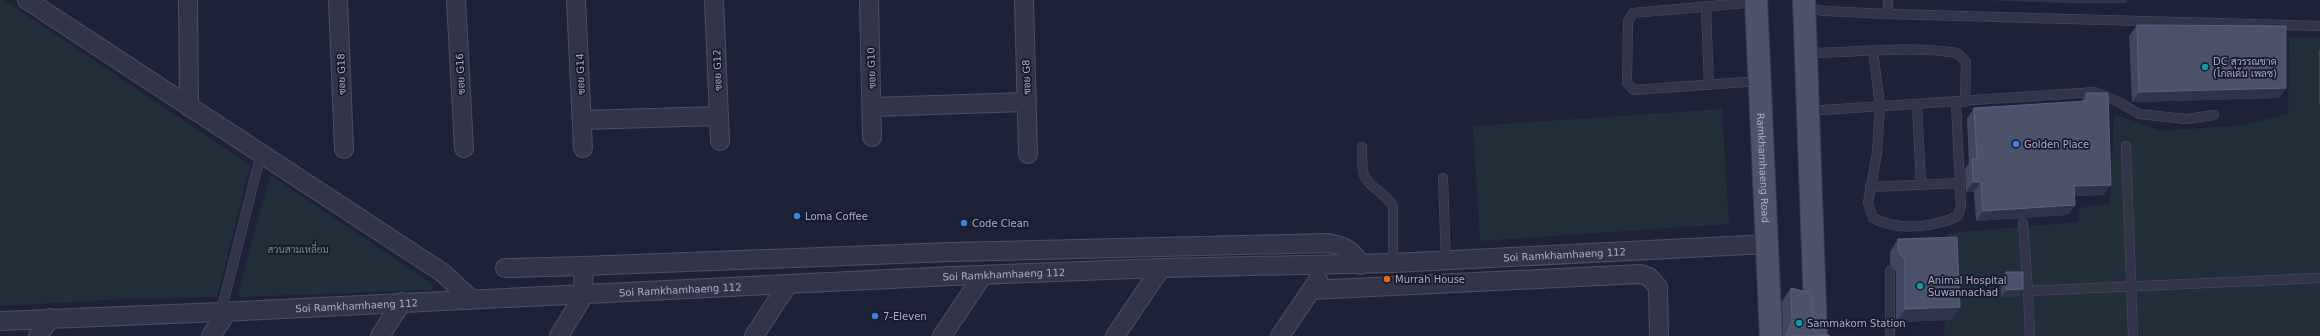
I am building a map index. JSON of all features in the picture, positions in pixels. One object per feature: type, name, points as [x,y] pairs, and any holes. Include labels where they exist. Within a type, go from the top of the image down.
[{"type":"main road","name":"Ramkhamhaeng Road","points":[[1756,1],[1771,336]]},
{"type":"main road","points":[[1804,4],[1816,336]]},
{"type":"street","points":[[27,0],[443,273],[472,299]]},
{"type":"street","points":[[188,0],[189,107]]},
{"type":"street","name":"ซอย G18","points":[[338,0],[344,149]]},
{"type":"street","name":"ซอย G16","points":[[456,0],[464,148]]},
{"type":"street","name":"ซอย G14","points":[[576,0],[583,148]]},
{"type":"street","name":"ซอย G12","points":[[714,0],[720,141]]},
{"type":"street","name":"ซอย G10","points":[[869,0],[873,107],[872,137]]},
{"type":"street","name":"ซอย G8","points":[[1024,0],[1028,154]]},
{"type":"street","points":[[873,107],[1027,102]]},
{"type":"street","points":[[582,120],[719,116]]},
{"type":"street","points":[[505,268],[950,252],[1191,245],[1328,243],[1344,246],[1352,252],[1361,265]]},
{"type":"street","name":"Soi Ramkhamhaeng 112","points":[[0,321],[224,312],[952,276],[1161,268],[1361,265],[1736,244],[1768,244]]},
{"type":"street","points":[[1191,245],[1195,268]]},
{"type":"street","points":[[950,252],[952,276]]},
{"type":"street","points":[[559,336],[584,294],[584,266]]},
{"type":"street","points":[[1280,336],[1328,266]]},
{"type":"street","points":[[1115,336],[1161,268]]},
{"type":"street","points":[[1312,290],[1640,274],[1649,277],[1658,287],[1659,336]]},
{"type":"street","points":[[942,336],[983,275]]},
{"type":"street","points":[[754,336],[788,284]]},
{"type":"street","points":[[380,336],[402,302]]},
{"type":"street","points":[[211,336],[224,312]]},
{"type":"street","points":[[38,336],[50,318]]},
{"type":"lane","points":[[1888,0],[1888,14]]},
{"type":"lane","points":[[1756,1],[1706,8],[1633,13],[1628,21],[1627,83],[1634,90],[1760,81]]},
{"type":"lane","points":[[1804,4],[1825,11],[1888,14],[2320,26]]},
{"type":"lane","points":[[1706,8],[1709,85]]},
{"type":"lane","points":[[1806,53],[1933,49],[1957,53],[1966,62],[1960,103],[1961,206],[1958,216],[1945,222],[1922,225],[1883,223],[1873,218],[1868,203],[1877,153],[1880,106],[1873,51]]},
{"type":"lane","points":[[1808,111],[1917,104],[1960,103],[2095,92],[2119,102],[2139,114],[2186,118],[2214,116]]},
{"type":"lane","points":[[1917,104],[1921,185]]},
{"type":"lane","points":[[1362,146],[1364,174],[1371,184],[1388,198],[1393,206],[1393,263]]},
{"type":"lane","points":[[2126,146],[2133,336]]},
{"type":"lane","points":[[224,312],[261,153]]},
{"type":"lane","points":[[1443,178],[1446,261]]},
{"type":"lane","points":[[1870,187],[1960,183]]},
{"type":"lane","points":[[2023,223],[2030,336]]},
{"type":"lane","points":[[1890,271],[1890,336]]},
{"type":"lane","points":[[2028,291],[2320,278]]},
{"type":"green space","points":[[0,0],[4,0],[250,165],[217,297],[125,299],[0,306]]},
{"type":"green space","points":[[2289,37],[2320,38],[2320,336],[1944,336],[1948,233],[2079,222],[2079,208],[2110,203],[2114,114],[2162,131],[2243,125],[2288,114]]},
{"type":"green space","points":[[1722,109],[1729,224],[1480,241],[1473,126]]},
{"type":"green space","name":"สวนสามเหลี่ยม","points":[[270,175],[433,284],[432,290],[242,297],[238,293]]},
{"type":"building","name":"DC สุวรรณชาด (โกลเด้น เพลซ)","points":[[2137,25],[2286,26],[2286,88],[2139,92]]},
{"type":"building","name":"Golden Place","points":[[2086,93],[2108,93],[2111,185],[2074,186],[2075,205],[1983,211],[1981,182],[1973,182],[1972,159],[1977,159],[1974,108],[2087,101]]},
{"type":"building","name":"Animal Hospital Suwannachad","points":[[1957,237],[1960,307],[1905,309],[1905,259],[1899,253],[1898,239]]},
{"type":"building","points":[[2006,272],[2023,272],[2023,289],[2006,290]]},
{"type":"building","points":[[1791,288],[1811,293],[1814,330],[1819,335],[1829,336],[1787,336],[1786,334],[1792,323]]},
{"type":"place","name":"DC สุวรรณชาด (โกลเด้น เพลซ)","points":[[2205,67]]},
{"type":"place","name":"Golden Place","points":[[2016,144]]},
{"type":"place","name":"Loma Coffee","points":[[797,216]]},
{"type":"place","name":"Code Clean","points":[[964,223]]},
{"type":"place","name":"Murrah House","points":[[1387,279]]},
{"type":"place","name":"Animal Hospital Suwannachad","points":[[1920,286]]},
{"type":"place","name":"7-Eleven","points":[[875,316]]},
{"type":"place","name":"Sammakorn Station","points":[[1799,323]]}]
